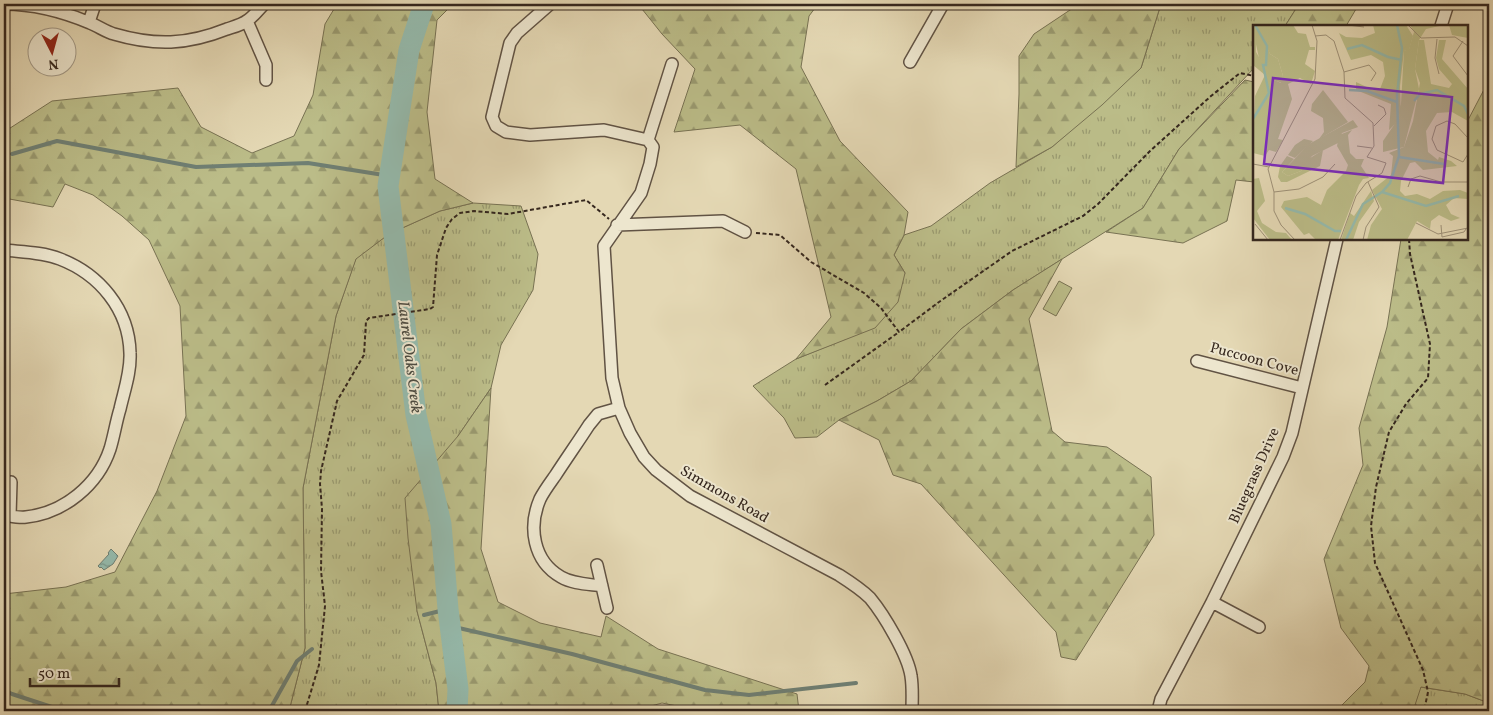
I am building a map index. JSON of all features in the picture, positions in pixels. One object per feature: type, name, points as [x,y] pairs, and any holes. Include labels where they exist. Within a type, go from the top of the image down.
[{"type":"street","points":[[4,4],[15,4],[52,11],[89,22],[112,34],[160,43],[179,43],[197,40],[247,21],[264,4]]},
{"type":"street","points":[[89,22],[96,4]]},
{"type":"street","points":[[550,4],[516,33],[510,43],[492,117],[496,126],[506,132],[530,135],[604,130],[648,140],[672,64]]},
{"type":"street","points":[[910,62],[943,4]]},
{"type":"street","points":[[1441,25],[1448,4]]},
{"type":"street","points":[[247,21],[266,65],[266,80]]},
{"type":"street","name":"Simmons Road","points":[[648,140],[653,147],[641,193],[604,246],[612,378],[619,408],[630,433],[644,457],[671,482],[690,496],[839,575],[870,598],[905,656],[911,675],[912,711]]},
{"type":"street","points":[[617,225],[723,222],[745,232]]},
{"type":"street","name":"Bluegrass Drive","points":[[1158,711],[1161,699],[1212,602],[1283,457],[1292,433],[1337,240]]},
{"type":"street","points":[[4,250],[59,258],[93,277],[109,293],[118,309],[127,330],[130,352],[129,372],[110,448],[105,462],[87,486],[60,508],[25,518],[7,516],[11,482]]},
{"type":"street","name":"Puccoon Cove","points":[[1198,361],[1302,388]]},
{"type":"street","points":[[602,586],[578,584],[562,578],[550,569],[539,555],[534,540],[534,516],[541,498],[598,414],[619,408]]},
{"type":"street","points":[[597,565],[607,608]]},
{"type":"street","points":[[1212,602],[1259,627]]},
{"type":"path","points":[[825,385],[1012,251],[1083,216],[1098,204],[1150,151],[1211,96],[1240,73],[1253,76]]},
{"type":"path","points":[[305,711],[319,665],[325,606],[321,571],[321,471],[337,401],[364,355],[366,321],[369,318],[433,307],[437,255],[446,228],[452,219],[460,213],[474,211],[508,214],[586,200],[617,225]]},
{"type":"path","points":[[745,232],[780,235],[811,262],[864,293],[881,308],[899,332]]},
{"type":"path","points":[[1409,240],[1410,254],[1430,344],[1428,378],[1406,404],[1389,432],[1376,487],[1371,526],[1375,564],[1423,670],[1428,692],[1424,711]]},
{"type":"green space","points":[[337,4],[453,4],[437,20],[427,112],[435,179],[473,203],[440,211],[389,234],[356,259],[336,316],[303,488],[305,648],[289,711],[4,711],[4,594],[66,587],[115,572],[157,491],[186,416],[180,306],[149,240],[122,216],[93,195],[65,184],[53,207],[4,198],[4,132],[52,101],[178,88],[201,127],[252,153],[294,136],[313,95],[325,24]]},
{"type":"green space","points":[[638,4],[818,4],[809,16],[801,67],[840,141],[908,212],[904,235],[894,255],[905,273],[898,302],[875,328],[796,359],[831,317],[796,169],[740,125],[674,132],[695,69],[662,34]]},
{"type":"green space","points":[[1079,4],[1161,4],[1141,68],[1102,105],[1052,147],[1016,167],[1019,56],[1034,34]]},
{"type":"green space","points":[[1161,4],[1299,4],[1286,25],[1253,25],[1253,69],[1179,149],[1143,208],[1013,290],[961,329],[911,381],[839,420],[817,437],[795,438],[784,418],[753,386],[796,359],[875,327],[905,273],[894,255],[904,235],[931,226],[990,183],[1052,147],[1141,68]]},
{"type":"green space","points":[[1299,4],[1359,4],[1347,25],[1286,25]]},
{"type":"green space","points":[[1245,80],[1253,82],[1253,182],[1236,180],[1227,221],[1183,243],[1106,232],[1143,208],[1179,149]]},
{"type":"green space","points":[[1489,80],[1489,703],[1465,694],[1421,687],[1413,711],[1336,711],[1365,682],[1369,666],[1341,628],[1324,559],[1363,465],[1359,428],[1387,327],[1401,240],[1468,240],[1468,120]]},
{"type":"green space","points":[[473,203],[521,206],[538,254],[533,290],[501,345],[491,388],[458,436],[417,611],[436,683],[439,711],[289,711],[305,648],[303,488],[336,316],[356,258],[389,234],[440,211]]},
{"type":"green space","points":[[1062,259],[1029,319],[1052,431],[1065,442],[1107,447],[1151,477],[1154,535],[1076,660],[1061,657],[1056,632],[921,484],[893,475],[879,440],[839,420],[911,381],[961,329],[1013,290]]},
{"type":"green space","points":[[1059,281],[1072,288],[1056,316],[1043,309]]},
{"type":"green space","points":[[491,388],[481,549],[498,602],[540,623],[601,637],[606,616],[658,649],[797,694],[799,711],[702,711],[662,703],[633,711],[439,711],[436,683],[417,611],[405,498],[458,436]]},
{"type":"green space","points":[[1420,687],[1465,694],[1489,703],[1489,711],[1413,711]]},
{"type":"water","points":[[111,549],[118,556],[113,564],[104,570],[98,566]]},
{"type":"waterway","name":"Laurel Oaks Creek","points":[[424,4],[409,50],[388,186],[416,415],[441,524],[448,609],[458,689],[457,711]]},
{"type":"waterway","points":[[12,154],[57,141],[196,167],[308,163],[390,176]]},
{"type":"waterway","points":[[424,615],[448,609]]},
{"type":"waterway","points":[[450,626],[572,654],[705,690],[749,695],[856,683]]},
{"type":"waterway","points":[[269,711],[297,661],[312,649]]},
{"type":"waterway","points":[[4,690],[64,711]]}]
